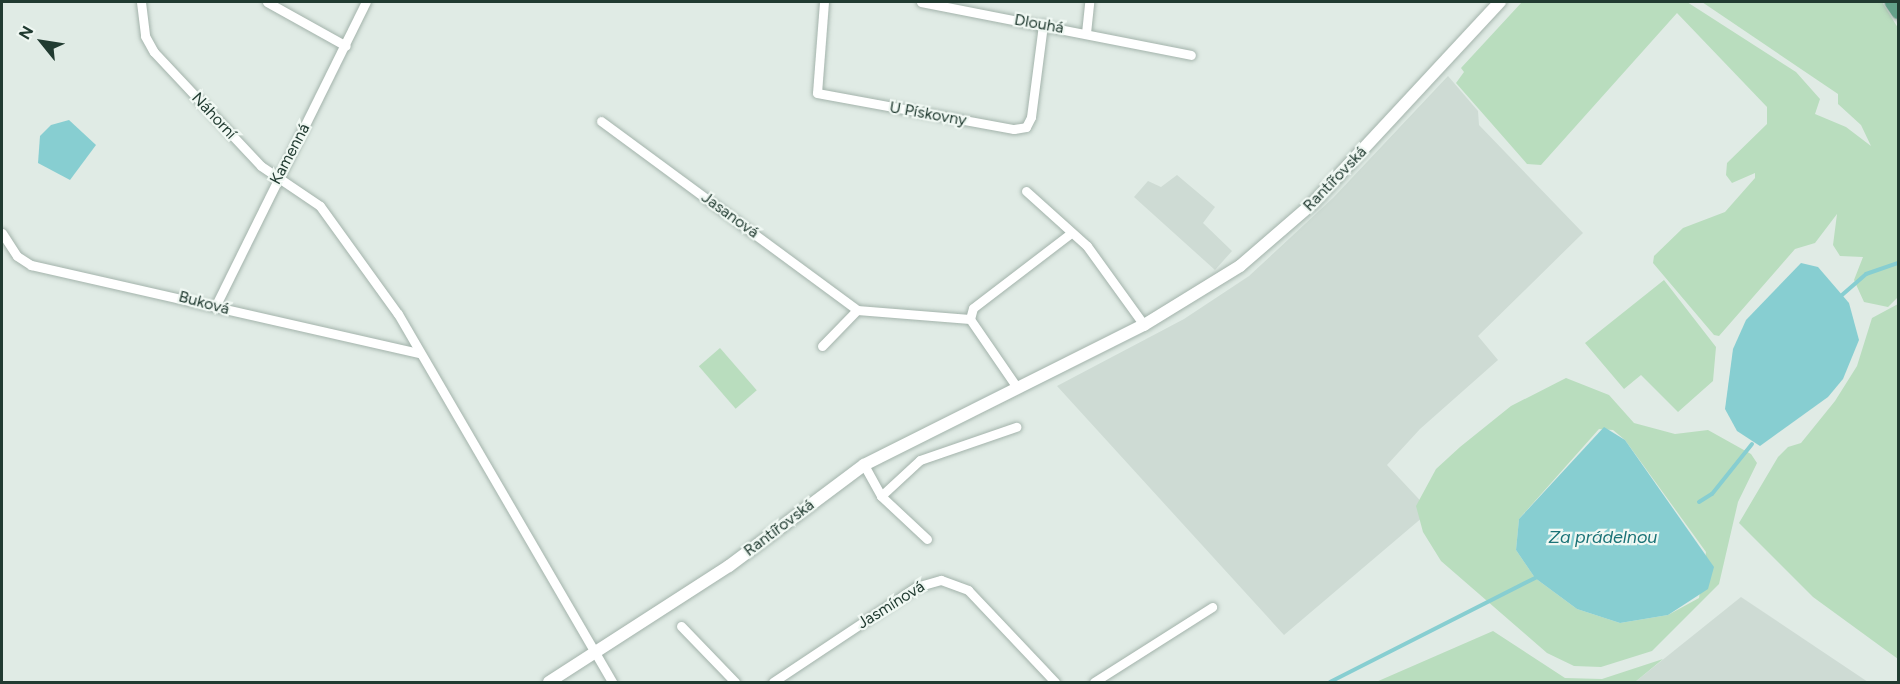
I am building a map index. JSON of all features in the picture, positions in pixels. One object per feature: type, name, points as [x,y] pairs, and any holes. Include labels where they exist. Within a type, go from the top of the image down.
[{"type":"main road","points":[[1892,2],[1899,11]]},
{"type":"street","name":"Náhorní","points":[[141,2],[145,36],[154,52],[261,166],[320,206],[398,314],[591,654],[612,682]]},
{"type":"street","points":[[267,2],[346,46]]},
{"type":"street","name":"Kamenná","points":[[215,307],[277,177],[346,46],[366,2]]},
{"type":"street","name":"U Pískovny","points":[[824,2],[817,93],[1014,129],[1026,127],[1031,117],[1043,24]]},
{"type":"street","name":"Dlouhá","points":[[921,2],[1043,24],[1191,55]]},
{"type":"street","name":"Dlouhá","points":[[1086,33],[1089,2]]},
{"type":"street","name":"Rantířovská","points":[[549,682],[729,566],[864,465],[1016,386],[1144,325],[1240,266],[1313,202],[1500,2]]},
{"type":"street","name":"Jasanová","points":[[601,121],[857,310]]},
{"type":"street","points":[[1026,191],[1087,246],[1144,325]]},
{"type":"street","points":[[1016,386],[970,319],[973,308],[1071,232]]},
{"type":"street","name":"Buková","points":[[2,233],[17,256],[32,265],[419,353]]},
{"type":"street","points":[[822,346],[857,310],[970,319]]},
{"type":"street","points":[[881,496],[920,460],[1016,427]]},
{"type":"street","points":[[864,465],[881,496],[927,539]]},
{"type":"street","name":"Jasmínová","points":[[773,682],[916,587],[940,580],[968,590],[1055,682]]},
{"type":"street","points":[[1094,682],[1212,607]]},
{"type":"street","points":[[681,626],[735,682]]},
{"type":"shaded area","points":[[1448,76],[1478,111],[1479,125],[1583,233],[1478,336],[1498,360],[1420,429],[1387,465],[1430,511],[1284,635],[1057,386],[1184,319],[1249,276],[1333,198]]},
{"type":"shaded area","points":[[1177,175],[1215,207],[1203,223],[1232,251],[1215,270],[1134,197],[1148,181],[1161,187]]},
{"type":"shaded area","points":[[1741,597],[1868,682],[1635,682]]},
{"type":"green space","points":[[1522,2],[1687,2],[1796,72],[1820,99],[1815,114],[1846,127],[1871,146],[1861,125],[1838,104],[1838,94],[1702,2],[1882,2],[1898,28],[1898,297],[1888,307],[1864,302],[1854,280],[1863,257],[1840,256],[1833,245],[1837,214],[1815,243],[1795,249],[1719,336],[1714,335],[1653,263],[1654,256],[1683,228],[1725,212],[1755,178],[1755,173],[1732,183],[1726,175],[1727,163],[1767,124],[1767,107],[1677,13],[1541,165],[1527,164],[1456,83],[1464,72],[1461,68]]},
{"type":"green space","points":[[1664,280],[1716,347],[1713,381],[1678,412],[1641,375],[1624,389],[1585,343]]},
{"type":"green space","points":[[1898,304],[1898,659],[1813,597],[1739,523],[1778,457],[1788,447],[1801,443],[1835,401],[1857,366],[1872,318]]},
{"type":"green space","points":[[720,348],[757,390],[736,409],[699,366]]},
{"type":"green space","points":[[1566,378],[1609,395],[1634,423],[1675,434],[1708,430],[1751,454],[1757,463],[1738,502],[1719,584],[1652,651],[1601,667],[1574,666],[1547,653],[1441,561],[1423,532],[1416,506],[1436,469],[1511,406]],"holes":[[[1599,429],[1613,430],[1625,440],[1706,552],[1699,598],[1668,615],[1620,623],[1577,609],[1535,578],[1516,550],[1519,519]]]},
{"type":"green space","points":[[1493,631],[1565,678],[1602,679],[1663,659],[1635,682],[1376,682]]},
{"type":"water","points":[[69,120],[96,145],[70,180],[38,163],[40,136],[51,125]]},
{"type":"water","points":[[1801,263],[1818,267],[1849,303],[1859,340],[1843,379],[1828,397],[1760,446],[1737,431],[1725,409],[1733,349],[1746,320]]},
{"type":"water","name":"Za prádelnou","points":[[1604,427],[1625,440],[1714,567],[1708,589],[1668,615],[1620,623],[1577,609],[1535,578],[1516,550],[1519,519]]},
{"type":"waterway","points":[[1842,295],[1866,274],[1898,263]]},
{"type":"waterway","points":[[1699,502],[1712,494],[1752,444]]},
{"type":"waterway","points":[[1330,682],[1535,578]]}]
